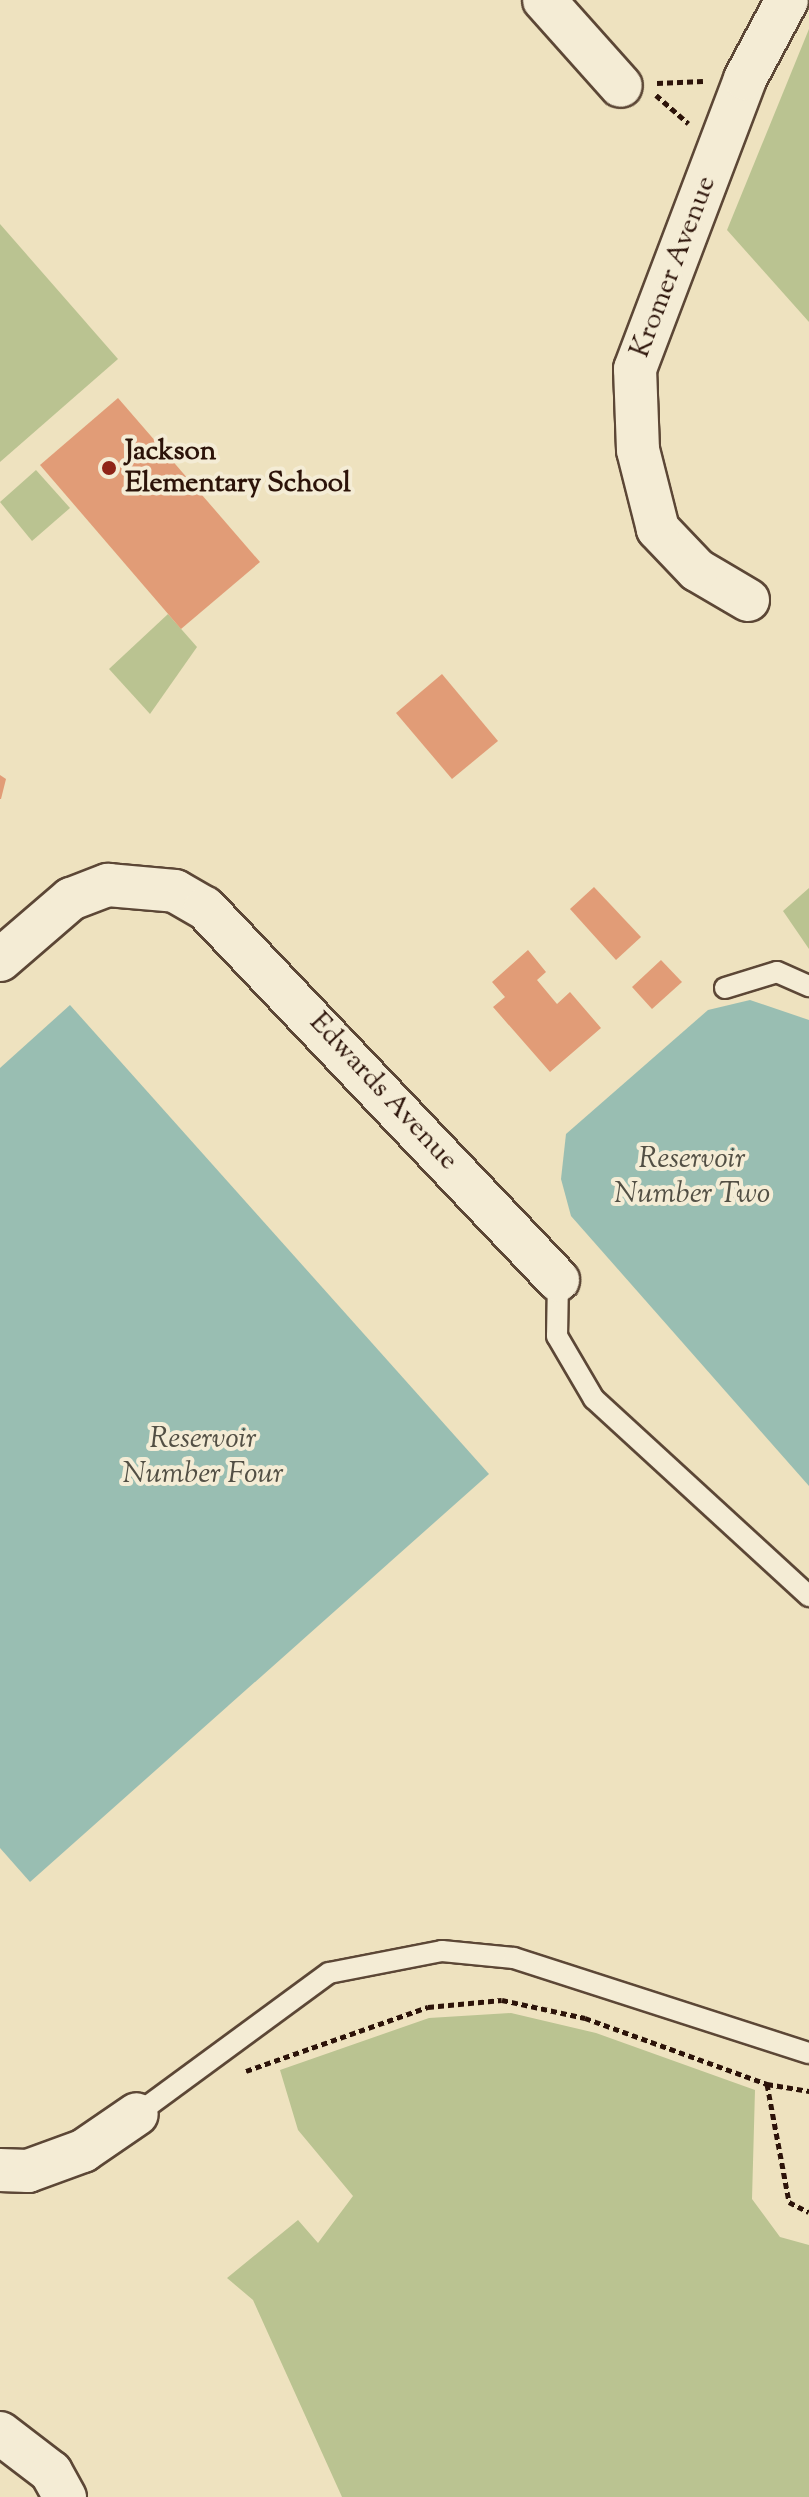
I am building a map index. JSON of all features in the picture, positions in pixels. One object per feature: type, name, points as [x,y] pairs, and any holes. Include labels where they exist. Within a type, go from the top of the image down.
[{"type":"street","points":[[544,0],[621,86]]},
{"type":"street","name":"Kromer Avenue","points":[[748,600],[697,570],[658,529],[638,450],[635,369],[745,79],[787,0]]},
{"type":"street","name":"Edwards Avenue","points":[[0,960],[71,899],[108,885],[175,891],[205,908],[558,1280]]},
{"type":"street","points":[[0,2170],[28,2171],[83,2151],[137,2114]]},
{"type":"street","points":[[0,2433],[51,2472],[65,2497]]},
{"type":"lane","points":[[725,988],[777,972],[809,986]]},
{"type":"lane","points":[[558,1280],[557,1336],[594,1399],[809,1596]]},
{"type":"lane","points":[[137,2114],[329,1973],[442,1951],[514,1958],[809,2053]]},
{"type":"path","points":[[718,150],[644,84],[745,79]]},
{"type":"path","points":[[235,2075],[362,2025],[428,2007],[502,2000],[585,2018],[767,2084],[809,2091]]},
{"type":"path","points":[[767,2084],[789,2202],[809,2212]]},
{"type":"green space","points":[[809,29],[809,322],[727,230]]},
{"type":"green space","points":[[0,224],[118,359],[0,462]]},
{"type":"green space","points":[[36,470],[70,508],[32,541],[0,502]]},
{"type":"green space","points":[[168,614],[197,647],[150,714],[109,669]]},
{"type":"green space","points":[[809,888],[809,949],[783,911]]},
{"type":"green space","points":[[511,2013],[596,2033],[755,2090],[752,2199],[780,2237],[809,2245],[809,2497],[342,2497],[253,2300],[227,2278],[298,2220],[318,2243],[353,2196],[298,2130],[280,2070],[429,2018]]},
{"type":"water","name":"Reservoir Number Two","points":[[750,1000],[809,1020],[809,1486],[571,1216],[561,1179],[566,1134],[708,1010]]},
{"type":"water","name":"Reservoir Number Four","points":[[70,1005],[489,1474],[30,1882],[0,1848],[0,1068]]},
{"type":"building","points":[[118,398],[260,562],[181,629],[40,465]]},
{"type":"building","points":[[442,674],[498,741],[452,779],[396,713]]},
{"type":"building","points":[[0,775],[6,779],[1,799],[0,799]]},
{"type":"building","points":[[594,887],[641,937],[616,960],[570,909]]},
{"type":"building","points":[[528,950],[546,972],[537,980],[557,1004],[570,992],[601,1028],[550,1072],[493,1007],[505,997],[492,982]]},
{"type":"building","points":[[661,960],[682,982],[652,1009],[632,987]]},
{"type":"place","name":"Jackson Elementary School","points":[[109,468]]}]
